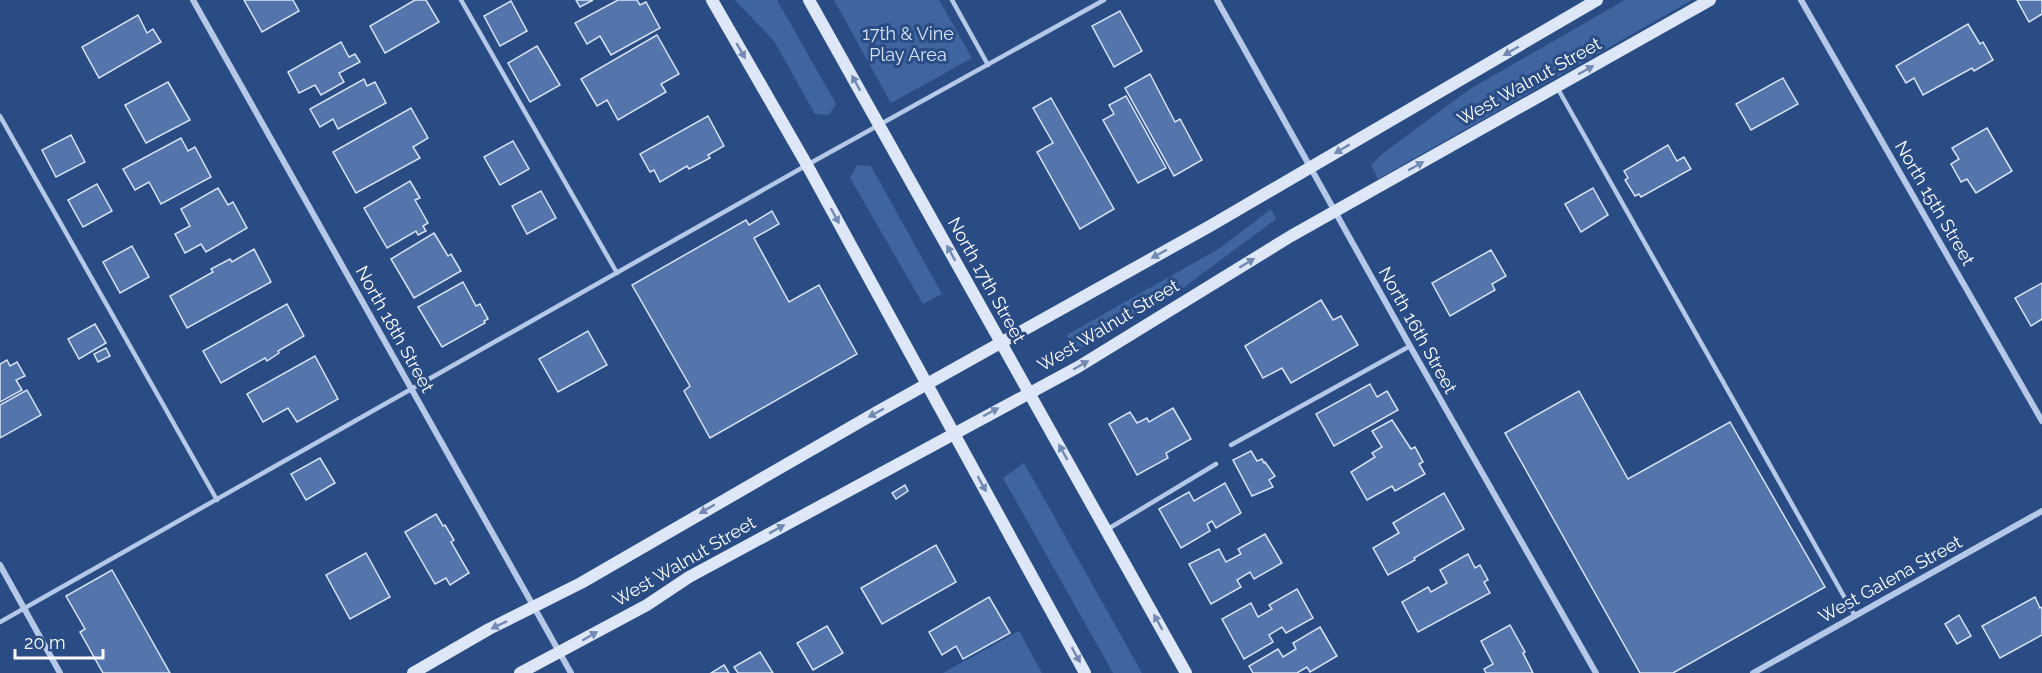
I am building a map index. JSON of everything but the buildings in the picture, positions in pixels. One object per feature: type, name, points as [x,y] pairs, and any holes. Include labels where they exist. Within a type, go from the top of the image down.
[{"type":"main road","points":[[712,0],[807,165],[1085,673]]},
{"type":"main road","name":"North 17th Street","points":[[809,0],[1186,673]]},
{"type":"main road","name":"West Walnut Street","points":[[413,673],[489,629],[581,583],[1001,342],[1210,226],[1597,0]]},
{"type":"main road","name":"West Walnut Street","points":[[520,673],[647,605],[688,577],[1078,367],[1335,211],[1710,0]]},
{"type":"street","name":"North 18th Street","points":[[193,0],[571,673]]},
{"type":"street","name":"North 16th Street","points":[[1217,0],[1596,673]]},
{"type":"street","name":"North 15th Street","points":[[1801,0],[2042,421]]},
{"type":"street","name":"West Galena Street","points":[[1754,673],[2042,511]]},
{"type":"street","points":[[0,565],[60,673]]},
{"type":"lane","points":[[461,0],[617,273]]},
{"type":"lane","points":[[952,0],[988,65]]},
{"type":"lane","points":[[0,622],[879,124],[1104,0]]},
{"type":"lane","points":[[1557,86],[1855,616]]},
{"type":"lane","points":[[0,116],[217,500]]},
{"type":"lane","points":[[1231,445],[1410,346]]},
{"type":"lane","points":[[1107,530],[1216,464]]},
{"type":"green space","points":[[735,0],[777,0],[836,104],[829,115],[815,114],[774,41]]},
{"type":"green space","name":"17th & Vine Play Area","points":[[834,0],[939,0],[972,58],[891,103]]},
{"type":"green space","points":[[1625,0],[1692,0],[1378,179],[1371,165],[1382,154],[1470,89]]},
{"type":"green space","points":[[857,165],[871,166],[942,294],[923,304],[850,178]]},
{"type":"green space","points":[[1271,209],[1276,219],[1171,297],[1075,351],[1067,335],[1220,248]]},
{"type":"green space","points":[[1024,463],[1142,673],[1113,673],[1003,478]]},
{"type":"green space","points":[[1019,631],[1042,673],[943,673]]}]
